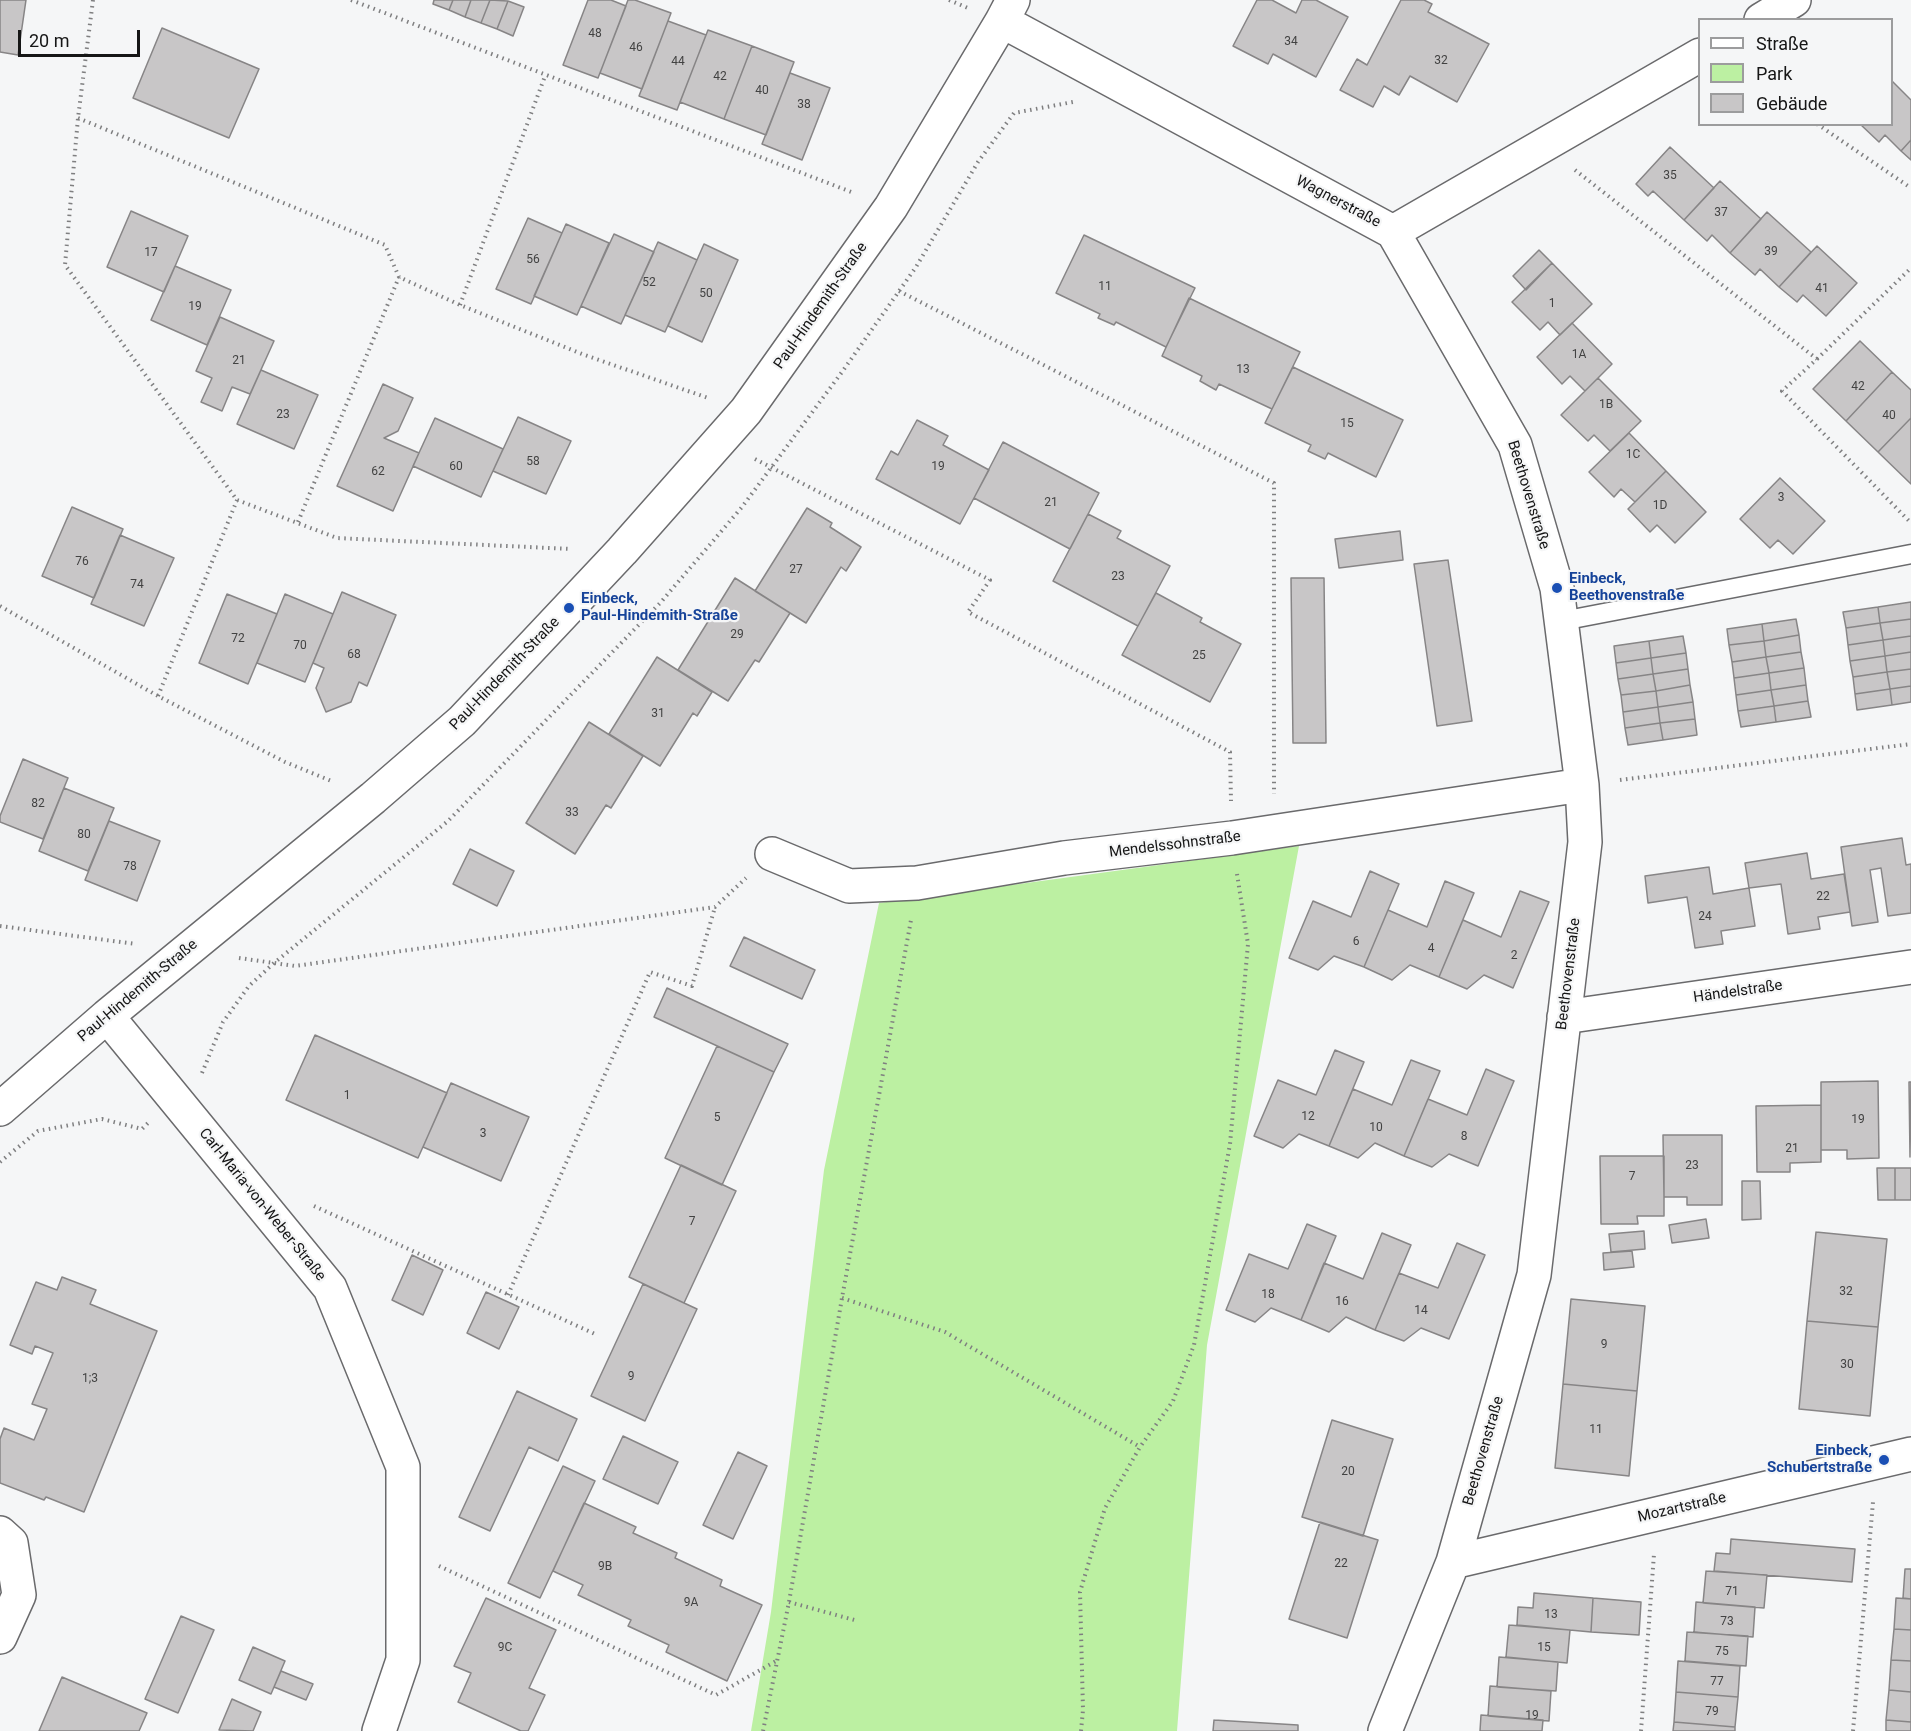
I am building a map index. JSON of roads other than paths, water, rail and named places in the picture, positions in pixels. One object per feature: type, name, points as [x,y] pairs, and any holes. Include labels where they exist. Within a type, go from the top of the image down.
[{"type":"street","points":[[1764,18],[1794,0]]},
{"type":"street","name":"Paul-Hindemith-Straße","points":[[0,1109],[107,1016],[373,798],[462,721],[622,551],[746,411],[891,207],[1008,11]]},
{"type":"street","name":"Wagnerstraße","points":[[1008,11],[1393,232],[1698,56]]},
{"type":"street","name":"Beethovenstraße","points":[[1385,1731],[1453,1562],[1534,1275],[1585,842],[1582,784],[1557,588],[1515,445],[1393,232]]},
{"type":"street","name":"Mendelssohnstraße","points":[[772,854],[849,886],[917,883],[1064,858],[1274,832],[1582,784]]},
{"type":"street","name":"Händelstraße","points":[[1564,1017],[1911,967]]},
{"type":"street","name":"Carl-Maria-von-Weber-Straße","points":[[107,1016],[330,1288],[403,1467],[403,1660],[379,1731]]},
{"type":"street","name":"Mozartstraße","points":[[1453,1562],[1911,1454]]},
{"type":"street","points":[[0,1637],[19,1595],[5,1538]]},
{"type":"lane","points":[[1562,621],[1911,554]]},
{"type":"place","name":"Einbeck, Beethovenstraße","points":[[1557,588]]},
{"type":"place","name":"Einbeck, Paul-Hindemith-Straße","points":[[569,608]]},
{"type":"place","name":"Einbeck, Schubertstraße","points":[[1884,1460]]}]
